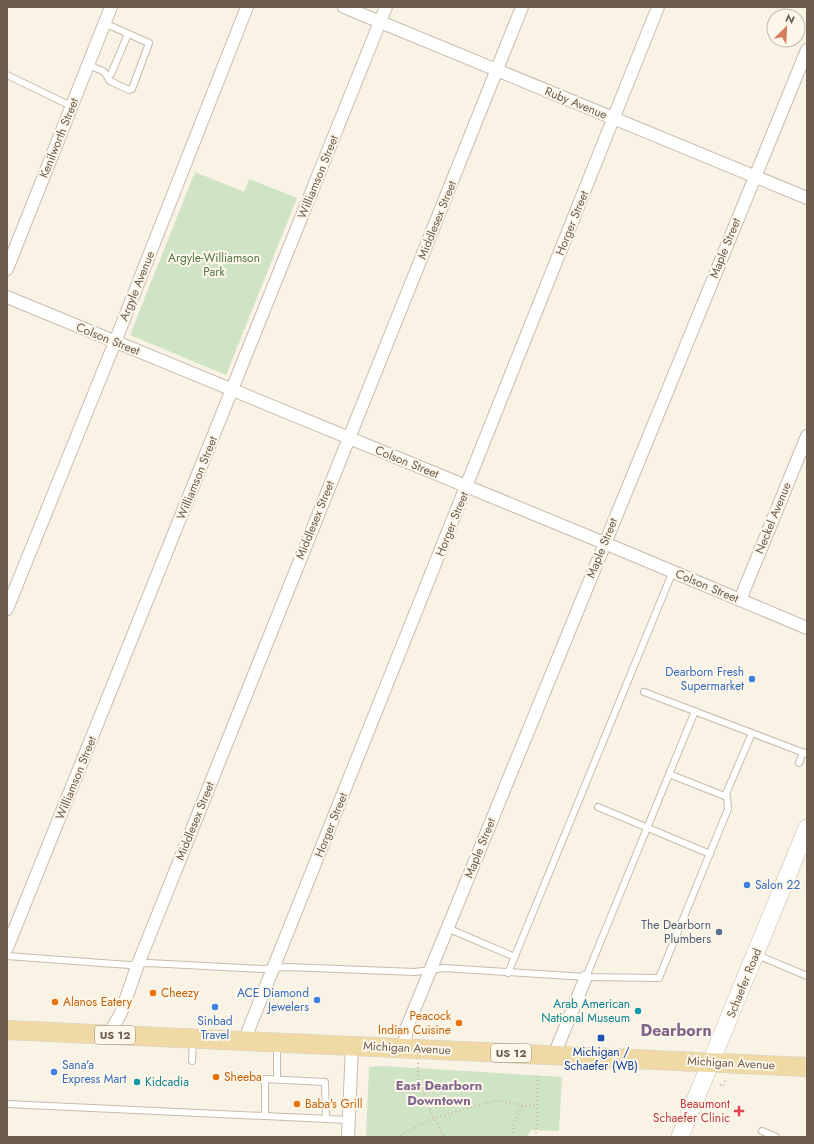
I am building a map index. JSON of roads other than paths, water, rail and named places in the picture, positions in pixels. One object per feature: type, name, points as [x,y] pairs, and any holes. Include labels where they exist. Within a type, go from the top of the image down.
[{"type":"main road","name":"Schaefer Road","points":[[680,1137],[807,828]]},
{"type":"main road","name":"Michigan Avenue","points":[[7,1030],[807,1067]]},
{"type":"street","name":"Kenilworth Street","points":[[7,269],[111,7]]},
{"type":"street","name":"Argyle Avenue","points":[[7,609],[115,342],[247,7]]},
{"type":"street","name":"Ruby Avenue","points":[[344,7],[807,198]]},
{"type":"street","name":"Williamson Street","points":[[7,948],[386,7]]},
{"type":"street","name":"Middlesex Street","points":[[109,1034],[121,1013],[138,964],[522,7]]},
{"type":"street","name":"Horger Street","points":[[244,1041],[658,7]]},
{"type":"street","name":"Maple Street","points":[[404,1049],[408,1026],[430,970],[754,176],[807,50]]},
{"type":"street","name":"Colson Street","points":[[7,297],[673,571],[807,628]]},
{"type":"street","name":"Neckel Avenue","points":[[740,600],[807,436]]},
{"type":"street","points":[[554,1055],[586,977]]},
{"type":"street","points":[[348,1137],[352,1046]]},
{"type":"lane","points":[[88,65],[103,71],[110,82],[129,90],[132,89],[149,43],[104,24]]},
{"type":"lane","points":[[107,76],[114,69],[128,34]]},
{"type":"lane","points":[[7,75],[72,106]]},
{"type":"lane","points":[[508,973],[673,571]]},
{"type":"lane","points":[[644,692],[805,753],[799,763]]},
{"type":"lane","points":[[586,977],[695,711]]},
{"type":"lane","points":[[725,796],[752,732]]},
{"type":"lane","points":[[774,750],[777,742]]},
{"type":"lane","points":[[7,956],[129,965],[287,967],[415,972],[444,968],[586,977],[659,978],[728,809],[727,797],[669,774]]},
{"type":"lane","points":[[598,806],[710,854]]},
{"type":"lane","points":[[447,928],[515,957]]},
{"type":"lane","points":[[755,955],[807,976]]},
{"type":"lane","points":[[192,1061],[193,1038]]},
{"type":"lane","points":[[276,1079],[277,1042]]},
{"type":"lane","points":[[264,1116],[265,1079],[276,1079],[325,1082],[326,1119]]},
{"type":"lane","points":[[7,1104],[349,1120]]},
{"type":"lane","points":[[762,1132],[776,1137]]},
{"type":"place","name":"Dearborn Fresh Supermarket","points":[[752,679]]},
{"type":"place","name":"Salon 22","points":[[747,885]]},
{"type":"place","name":"The Dearborn Plumbers","points":[[719,932]]},
{"type":"place","name":"Cheezy","points":[[153,993]]},
{"type":"place","name":"ACE Diamond Jewelers","points":[[317,1000]]},
{"type":"place","name":"Alanos Eatery","points":[[55,1002]]},
{"type":"place","name":"Sinbad Travel","points":[[215,1007]]},
{"type":"place","name":"Arab American National Museum","points":[[638,1011]]},
{"type":"place","name":"Peacock Indian Cuisine","points":[[459,1023]]},
{"type":"place","name":"Michigan / Schaefer (WB)","points":[[601,1038]]},
{"type":"place","name":"Sana'a Express Mart","points":[[54,1072]]},
{"type":"place","name":"Sheeba","points":[[216,1077]]},
{"type":"place","name":"Kidcadia","points":[[137,1082]]},
{"type":"place","name":"Baba's Grill","points":[[297,1104]]},
{"type":"place","name":"Beaumont Schaefer Clinic","points":[[739,1111]]},
{"type":"district","name":"Dearborn","points":[[676,1030]]},
{"type":"district","name":"East Dearborn Downtown","points":[[439,1092]]},
{"type":"park label","name":"Argyle-Williamson Park","points":[[214,265]]}]
